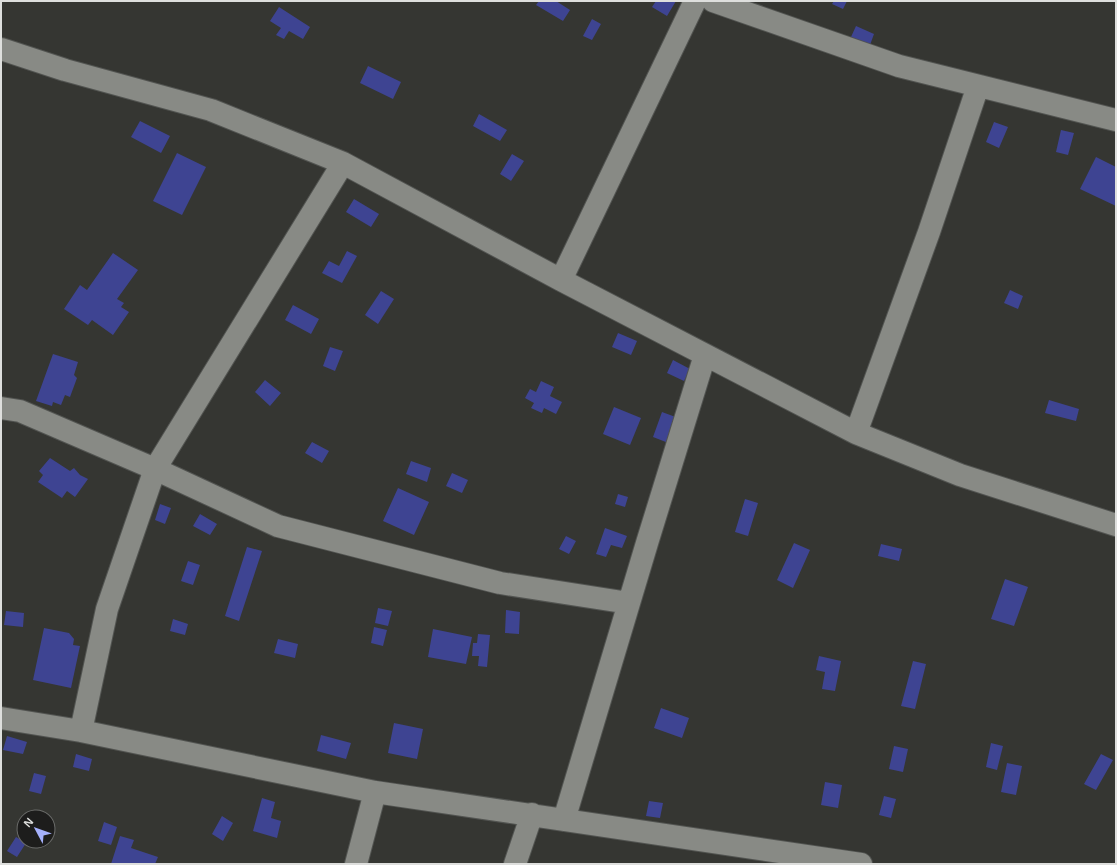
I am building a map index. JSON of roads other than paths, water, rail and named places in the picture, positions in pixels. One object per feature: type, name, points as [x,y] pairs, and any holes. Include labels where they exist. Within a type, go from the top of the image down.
[{"type":"street","points":[[561,280],[695,1]]},
{"type":"street","points":[[713,1],[899,66],[1116,120]]},
{"type":"street","points":[[1,49],[65,70],[211,110],[343,163],[561,280],[856,433],[960,475],[1116,525]]},
{"type":"street","points":[[856,433],[929,232],[978,86]]},
{"type":"street","points":[[81,731],[107,609],[155,469],[343,163]]},
{"type":"street","points":[[564,820],[705,355]]},
{"type":"street","points":[[1,408],[20,411],[155,469],[278,526],[500,583],[629,603]]},
{"type":"street","points":[[1,718],[81,731],[375,792],[532,814],[861,864]]},
{"type":"street","points":[[356,864],[375,792]]},
{"type":"street","points":[[515,864],[532,814]]}]
